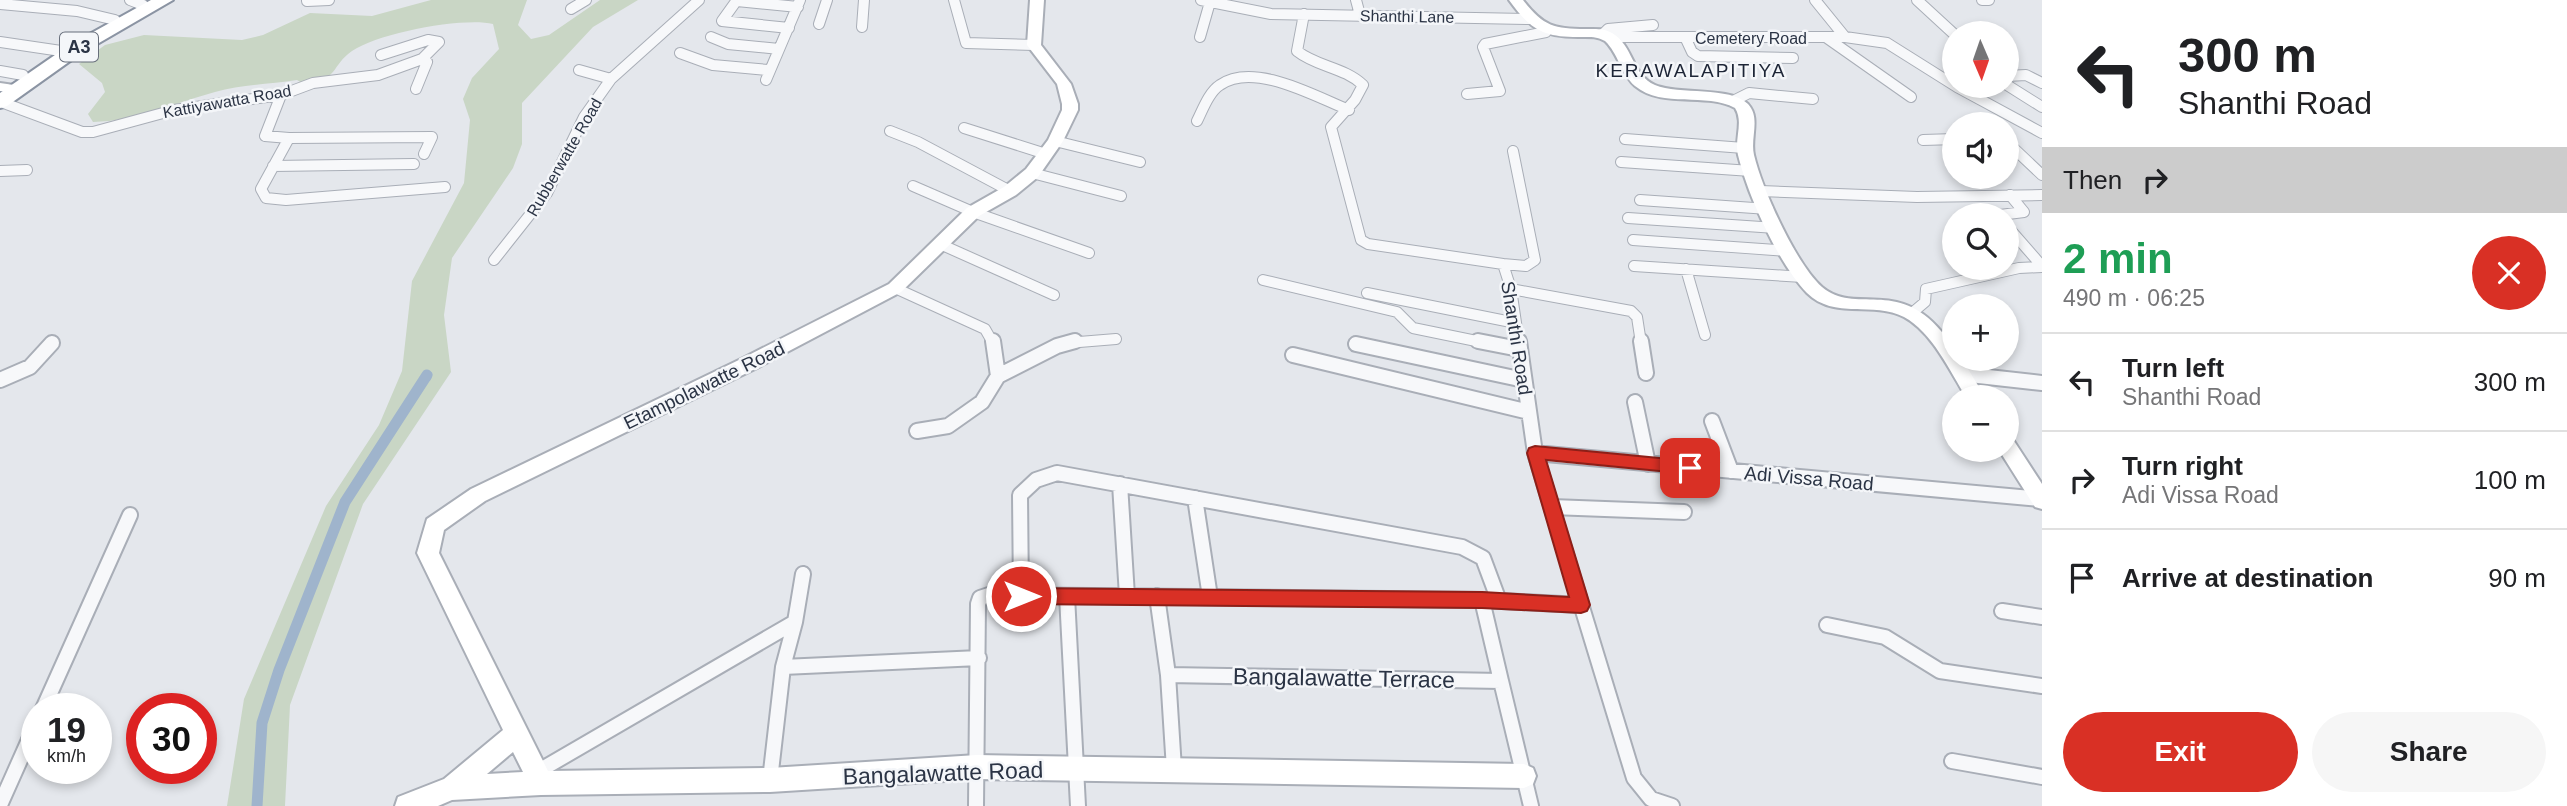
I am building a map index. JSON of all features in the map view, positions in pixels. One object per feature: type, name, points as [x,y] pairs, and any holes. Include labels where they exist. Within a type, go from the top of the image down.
[{"type":"highway","name":"A3","points":[[6,88],[164,0]]},
{"type":"highway","name":"A3","points":[[6,88],[141,2]]},
{"type":"street","points":[[307,1],[329,0]]},
{"type":"street","points":[[571,9],[586,0]]},
{"type":"street","name":"Rubberwatte Road","points":[[494,260],[547,193],[584,117],[611,79],[699,0]]},
{"type":"street","points":[[680,53],[713,65],[767,75],[789,28],[799,3],[737,0],[722,20],[789,28]]},
{"type":"street","points":[[819,24],[827,0]]},
{"type":"street","points":[[862,27],[864,0]]},
{"type":"street","points":[[954,0],[966,43],[1034,45],[1037,0]]},
{"type":"street","points":[[1356,0],[1360,16]]},
{"type":"street","points":[[1516,0],[1530,19],[1546,32]]},
{"type":"street","name":"Cemetery Road","points":[[1815,0],[1845,37]]},
{"type":"street","points":[[1917,0],[1942,23]]},
{"type":"street","points":[[1982,0],[1989,0]]},
{"type":"street","points":[[1200,37],[1205,1]]},
{"type":"street","name":"Shanthi Lane","points":[[1205,1],[1271,14],[1530,19]]},
{"type":"street","points":[[0,4],[78,11],[115,20]]},
{"type":"street","name":"Shanthi Road","points":[[1304,14],[1297,51],[1307,58],[1354,76],[1363,85],[1359,98],[1349,110],[1334,119],[1331,127],[1361,240],[1368,244],[1503,264],[1511,289],[1535,453],[1634,778],[1651,799],[1672,806]]},
{"type":"street","points":[[1606,36],[1608,29],[1653,25]]},
{"type":"street","points":[[1467,94],[1500,91],[1483,47],[1485,44],[1546,32],[1606,36],[1616,43],[1636,78],[1643,85],[1667,92],[1733,101],[1743,106],[1748,114],[1744,148],[1751,171],[1776,228],[1803,276],[1818,295],[1833,302],[1896,308],[1912,313],[1928,328],[1968,385]]},
{"type":"street","name":"Cemetery Road","points":[[1606,36],[1845,37]]},
{"type":"street","points":[[711,37],[728,44],[779,48]]},
{"type":"street","points":[[1685,37],[1692,52],[1698,56],[1793,58]]},
{"type":"street","points":[[1845,37],[1887,43],[1942,76]]},
{"type":"street","points":[[1826,38],[1912,97]]},
{"type":"street","points":[[381,55],[428,40],[439,42],[422,59],[428,66],[416,89]]},
{"type":"street","points":[[0,42],[61,51]]},
{"type":"street","name":"Etampolawatte Road","points":[[539,777],[428,554],[434,525],[478,495],[750,363],[895,288],[973,212],[1010,191],[1032,173],[1050,148],[1070,110],[1070,104],[1064,84],[1034,45]]},
{"type":"street","name":"Kattiyawatta Road","points":[[6,88],[82,132],[93,132],[174,110],[281,95],[313,83],[379,75],[422,59]]},
{"type":"street","points":[[579,70],[611,79]]},
{"type":"street","points":[[2020,75],[2026,75],[2042,83]]},
{"type":"street","points":[[1197,121],[1217,87],[1228,81],[1276,80],[1349,110]]},
{"type":"street","points":[[1733,101],[1749,93],[1813,99]]},
{"type":"street","points":[[2020,93],[2042,107]]},
{"type":"street","points":[[281,95],[265,136],[432,137],[424,154]]},
{"type":"street","points":[[1980,98],[2042,133]]},
{"type":"street","points":[[964,128],[1050,148],[1140,162]]},
{"type":"street","points":[[890,131],[918,142],[1010,191]]},
{"type":"street","points":[[289,138],[261,189],[266,198],[286,200],[444,187]]},
{"type":"street","points":[[1625,139],[1744,148]]},
{"type":"street","points":[[1923,139],[1942,139]]},
{"type":"street","points":[[1503,264],[1526,266],[1535,260],[1513,151]]},
{"type":"street","points":[[2019,153],[2042,175]]},
{"type":"street","points":[[1621,162],[1751,171]]},
{"type":"street","points":[[274,166],[414,164]]},
{"type":"street","points":[[0,171],[27,170]]},
{"type":"street","points":[[1032,173],[1121,196]]},
{"type":"street","points":[[913,186],[973,212],[1089,253]]},
{"type":"street","points":[[1761,191],[1917,197],[2042,195]]},
{"type":"street","points":[[2010,195],[2017,203]]},
{"type":"street","points":[[1640,200],[1768,209]]},
{"type":"street","points":[[1628,218],[1776,228]]},
{"type":"street","points":[[1633,240],[1789,251]]},
{"type":"street","points":[[2019,240],[2042,267]]},
{"type":"street","points":[[940,244],[1054,295]]},
{"type":"street","points":[[1634,266],[1803,276]]},
{"type":"street","points":[[1912,313],[1925,302],[1926,289],[2019,268],[2042,267]]},
{"type":"street","points":[[1686,269],[1705,335]]},
{"type":"street","points":[[1263,280],[1397,312],[1413,328],[1520,349]]},
{"type":"street","points":[[895,288],[985,329],[992,337],[998,376]]},
{"type":"street","points":[[1511,289],[1631,311],[1637,317],[1646,373]]},
{"type":"street","points":[[1367,293],[1516,323]]},
{"type":"street","points":[[917,431],[948,426],[982,402],[998,376],[1064,343],[1116,339]]},
{"type":"street","points":[[0,380],[30,368],[43,358],[52,343]]},
{"type":"street","points":[[1356,344],[1524,380]]},
{"type":"street","points":[[1293,355],[1528,412]]},
{"type":"street","points":[[1961,374],[2042,383]]},
{"type":"street","points":[[1635,402],[1648,464]]},
{"type":"street","points":[[1712,421],[1731,471]]},
{"type":"street","name":"Adi Vissa Road","points":[[1535,453],[2041,500]]},
{"type":"street","points":[[2017,462],[2041,500]]},
{"type":"street","points":[[1021,596],[1020,495],[1023,488],[1041,476],[1058,473],[1462,547],[1483,558],[1499,601]]},
{"type":"street","points":[[1120,484],[1127,596]]},
{"type":"street","points":[[1195,498],[1210,597]]},
{"type":"street","points":[[1552,507],[1684,512]]},
{"type":"street","points":[[50,693],[130,515]]},
{"type":"street","points":[[770,780],[783,667],[795,622],[803,575]]},
{"type":"street","points":[[976,806],[981,598],[989,595],[1482,600],[1581,605]]},
{"type":"street","points":[[1067,596],[1078,806]]},
{"type":"street","points":[[1157,596],[1168,675],[1174,769]]},
{"type":"street","points":[[1482,600],[1531,806]]},
{"type":"street","points":[[2002,611],[2042,617]]},
{"type":"street","points":[[539,777],[795,622]]},
{"type":"street","points":[[1827,625],[1885,637],[1940,671],[2042,686]]},
{"type":"street","points":[[783,667],[979,658]]},
{"type":"street","name":"Bangalawatte Terrace","points":[[1168,675],[1502,681]]},
{"type":"street","points":[[452,788],[517,733]]},
{"type":"street","points":[[0,806],[21,758]]},
{"type":"street","points":[[1952,761],[2042,776]]},
{"type":"street","name":"Bangalawatte Road","points":[[407,806],[452,788],[539,777],[770,780],[977,766],[1078,770],[1174,769],[1524,776]]},
{"type":"green space","points":[[431,0],[527,0],[518,25],[531,39],[549,35],[600,0],[638,0],[593,27],[522,103],[522,144],[513,168],[452,258],[444,315],[451,372],[363,504],[290,705],[285,806],[227,806],[244,699],[326,506],[379,425],[402,371],[412,281],[464,183],[470,120],[463,99],[472,78],[499,49],[493,24],[479,22],[421,28],[365,44],[345,56],[325,79],[307,86],[297,80],[235,88],[140,115],[93,122],[88,114],[105,92],[102,83],[79,64],[105,45],[144,35],[242,40],[263,35],[310,13],[372,16]]},
{"type":"waterway","points":[[257,806],[262,723],[279,670],[345,502],[427,375],[426,377]]},
{"type":"district","name":"KERAWALAPITIYA","points":[[1691,70]]},
{"type":"route","points":[[1021,596],[1482,600],[1581,605],[1535,453],[1690,468]]}]
